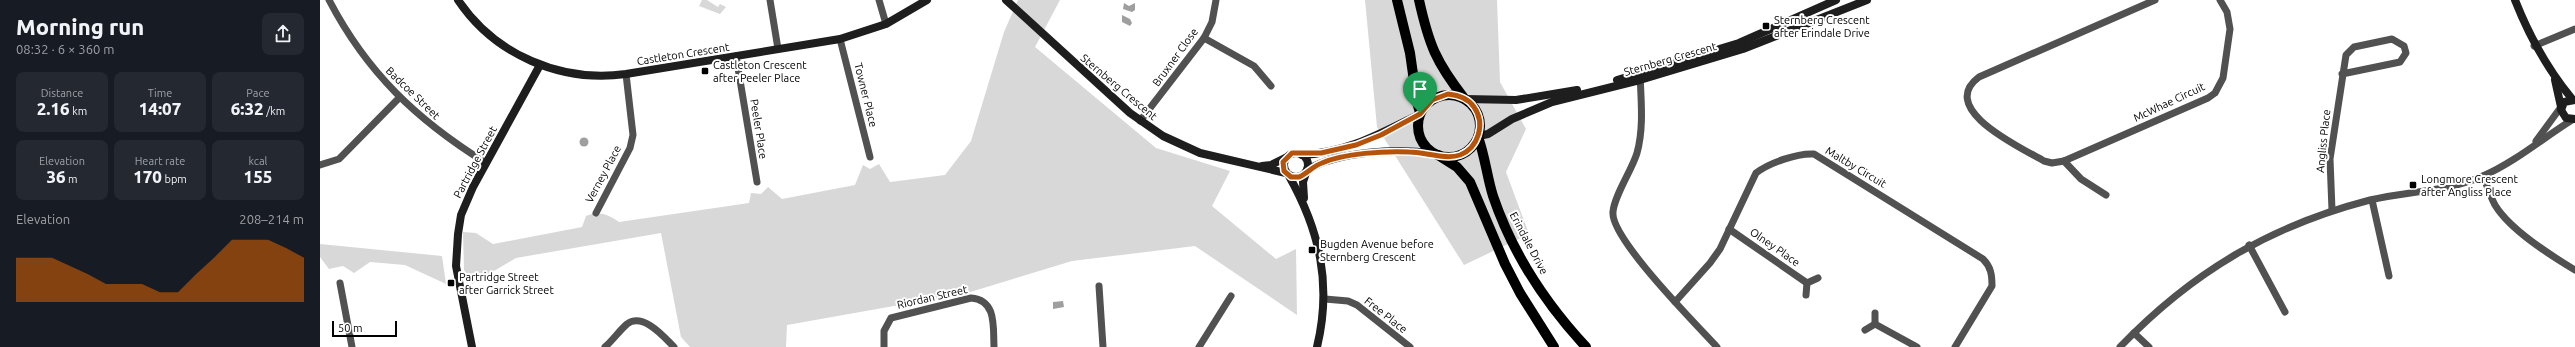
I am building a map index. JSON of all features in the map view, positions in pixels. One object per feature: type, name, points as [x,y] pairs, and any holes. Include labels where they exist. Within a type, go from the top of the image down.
[{"type":"main road","points":[[1397,0],[1410,53],[1420,113],[1419,134],[1425,146],[1457,167],[1470,182],[1505,264],[1536,320],[1554,347]]},
{"type":"main road","points":[[1419,0],[1432,50],[1441,67],[1465,99],[1477,112],[1480,124],[1478,136],[1472,147],[1462,154],[1450,157],[1437,154]]},
{"type":"main road","points":[[1420,113],[1427,103],[1442,95],[1454,95],[1465,99]]},
{"type":"main road","name":"Erindale Drive","points":[[1478,136],[1493,196],[1512,241],[1540,289],[1586,347]]},
{"type":"street","name":"Badcoe Street","points":[[329,0],[354,44],[400,98],[430,126],[486,163]]},
{"type":"street","name":"Castleton Crescent","points":[[458,0],[489,35],[508,50],[540,65],[573,74],[594,76],[626,74],[840,39],[886,24],[927,0]]},
{"type":"street","points":[[770,0],[778,49]]},
{"type":"street","points":[[879,0],[886,24]]},
{"type":"street","name":"Sternberg Crescent","points":[[1004,0],[1140,121],[1169,139],[1200,153],[1288,175]]},
{"type":"street","name":"Bruxner Close","points":[[1140,121],[1204,38],[1212,22],[1216,0]]},
{"type":"street","name":"Sternberg Crescent","points":[[1716,54],[1836,0]]},
{"type":"street","name":"Sternberg Crescent","points":[[1478,136],[1488,134],[1512,119],[1552,102],[1781,36],[1867,0]]},
{"type":"street","points":[[1960,98],[1968,97],[1969,89],[1979,77],[2155,0]]},
{"type":"street","name":"McWhae Circuit","points":[[1968,97],[1971,111],[1980,122],[2044,162],[2052,163],[2064,161],[2215,93],[2223,78],[2230,29],[2227,12],[2220,0]]},
{"type":"street","points":[[2515,0],[2534,46],[2554,77],[2574,100],[2564,102],[2533,144]]},
{"type":"street","points":[[2534,46],[2575,29]]},
{"type":"street","points":[[1204,38],[1254,66],[1272,86]]},
{"type":"street","name":"Towner Place","points":[[840,39],[870,157]]},
{"type":"street","name":"Angliss Place","points":[[2332,210],[2330,159],[2342,74],[2346,55],[2354,47],[2392,39],[2404,46],[2406,53],[2400,62],[2342,74]]},
{"type":"street","name":"Peeler Place","points":[[736,56],[757,182]]},
{"type":"street","name":"Partridge Street","points":[[472,347],[456,262],[461,214],[486,163],[540,65]]},
{"type":"street","name":"Verney Place","points":[[596,213],[630,148],[633,135],[626,74]]},
{"type":"street","points":[[1640,77],[1639,145],[1631,170],[1614,208],[1613,220],[1618,232],[1675,302],[1717,347]]},
{"type":"street","name":"Sternberg Crescent","points":[[1465,99],[1533,98],[1640,77]]},
{"type":"street","points":[[2554,77],[2563,116],[2574,120]]},
{"type":"street","points":[[320,166],[339,159],[400,98]]},
{"type":"street","points":[[1304,202],[1283,167],[1285,158],[1292,153],[1321,153],[1356,145],[1381,135],[1420,113]]},
{"type":"street","points":[[2120,347],[2170,299],[2200,276],[2249,245],[2300,221],[2332,210],[2372,200],[2449,187],[2482,176],[2503,166],[2533,144],[2574,120]]},
{"type":"street","points":[[1288,175],[1299,177],[1306,171],[1326,161],[1348,156],[1407,151],[1437,154]]},
{"type":"street","points":[[1302,154],[1308,164],[1302,190],[1304,202],[1321,252],[1325,299],[1317,347]]},
{"type":"street","name":"Maltby Circuit","points":[[1675,302],[1710,263],[1729,229],[1752,180],[1760,171],[1800,155],[1814,154],[1983,259],[1988,265],[1992,275],[1992,286],[1955,347]]},
{"type":"street","name":"Sternberg Crescent","points":[[1258,167],[1272,165],[1285,158]]},
{"type":"street","points":[[2064,161],[2081,179],[2106,195]]},
{"type":"street","points":[[2482,176],[2495,205],[2504,216],[2538,245],[2575,270]]},
{"type":"street","points":[[2372,200],[2389,276]]},
{"type":"street","name":"Olney Place","points":[[1729,229],[1807,283]]},
{"type":"street","points":[[2249,245],[2285,312]]},
{"type":"street","points":[[1806,295],[1807,283],[1818,278]]},
{"type":"street","points":[[340,283],[352,347]]},
{"type":"street","points":[[1099,286],[1103,347]]},
{"type":"street","points":[[1198,347],[1231,296]]},
{"type":"street","name":"Riordan Street","points":[[884,347],[884,331],[891,318],[971,298],[984,301],[991,311],[994,347]]},
{"type":"street","name":"Free Place","points":[[1325,299],[1353,303],[1410,347]]},
{"type":"street","points":[[1875,312],[1875,324]]},
{"type":"street","points":[[605,347],[628,324],[635,321],[651,326],[674,347]]},
{"type":"street","points":[[1865,330],[1875,324]]},
{"type":"street","points":[[1875,324],[1917,347]]},
{"type":"street","points":[[2134,333],[2149,347]]},
{"type":"shaded area","points":[[702,0],[707,0],[718,7],[720,4],[726,7],[720,14],[699,6]]},
{"type":"shaded area","points":[[1018,0],[1060,0],[1035,47],[1156,148],[1230,171],[1212,206],[1276,259],[1296,249],[1297,315],[1195,246],[1072,261],[967,293],[787,325],[786,347],[690,347],[681,337],[661,233],[516,258],[472,284],[464,270],[463,232],[476,233],[493,244],[582,227],[586,216],[595,214],[607,215],[619,222],[749,203],[751,193],[761,194],[768,187],[782,199],[855,185],[863,165],[870,169],[879,164],[890,182],[945,175],[971,141],[1004,32]]},
{"type":"shaded area","points":[[1365,0],[1497,0],[1500,82],[1526,129],[1506,172],[1529,234],[1464,265],[1377,127]]},
{"type":"shaded area","points":[[1124,3],[1129,6],[1135,3],[1135,10],[1132,12],[1123,9]]},
{"type":"shaded area","points":[[1122,15],[1130,19],[1132,23],[1130,26],[1122,22]]},
{"type":"shaded area","points":[[582,138],[586,138],[588,142],[586,146],[582,146],[580,144],[580,140]]},
{"type":"shaded area","points":[[320,244],[442,256],[446,284],[405,265],[370,262],[354,273],[343,266],[329,269],[320,257]]},
{"type":"shaded area","points":[[1063,301],[1064,307],[1053,309],[1053,302]]},
{"type":"place","name":"Sternberg Crescent after Erindale Drive","points":[[1766,26]]},
{"type":"place","name":"Castleton Crescent after Peeler Place","points":[[705,71]]},
{"type":"place","name":"Longmore Crescent after Angliss Place","points":[[2413,185]]},
{"type":"place","name":"Bugden Avenue before Sternberg Crescent","points":[[1312,250]]},
{"type":"place","name":"Partridge Street after Garrick Street","points":[[451,283]]},
{"type":"route","points":[[1448,94],[1459,96],[1470,103],[1477,112],[1480,124],[1478,137],[1472,147],[1456,156],[1444,157],[1435,154],[1407,151],[1348,156],[1326,161],[1314,166],[1307,170],[1303,175],[1295,178],[1291,177],[1284,171],[1283,162],[1288,155],[1292,153],[1321,153],[1356,145],[1381,135],[1420,113],[1427,103],[1437,97],[1448,94]]}]
